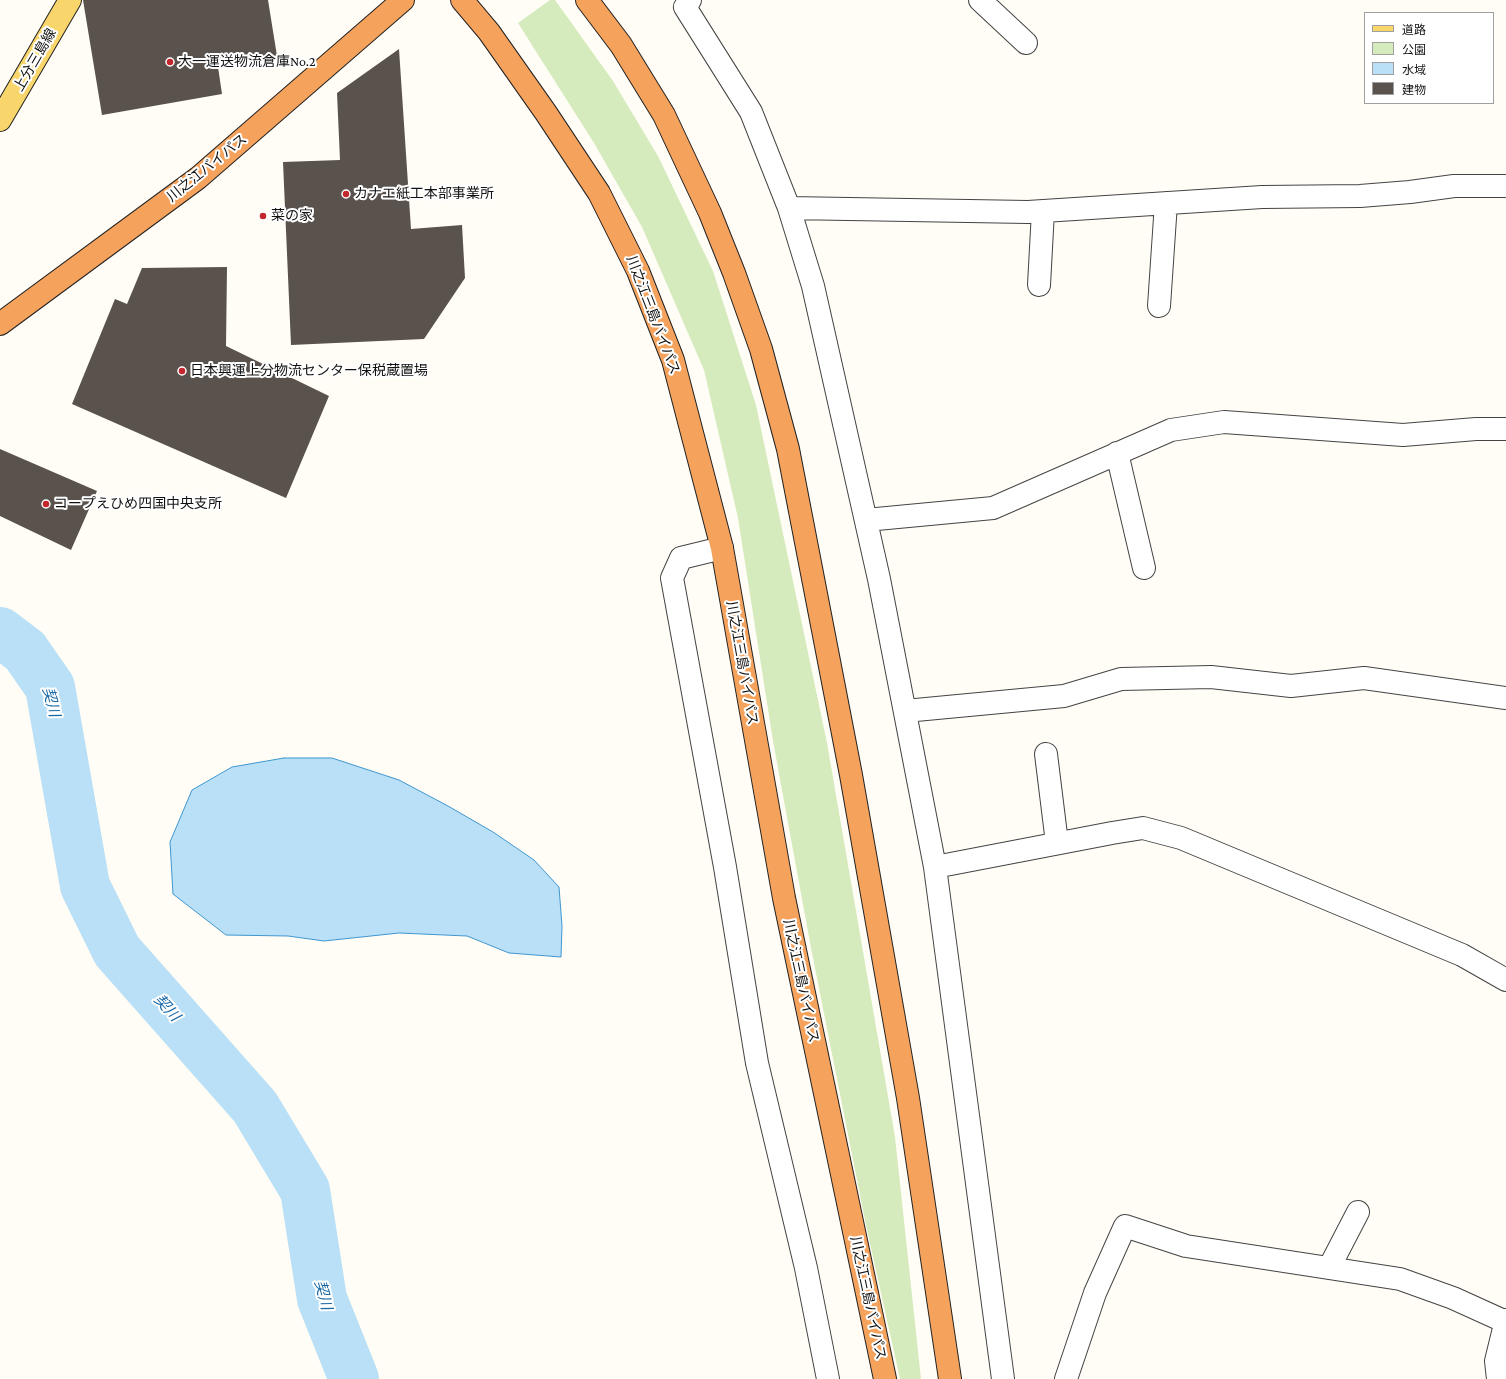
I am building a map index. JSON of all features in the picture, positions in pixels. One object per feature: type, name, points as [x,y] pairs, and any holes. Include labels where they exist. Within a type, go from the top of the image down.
[{"type":"highway","name":"川之江バイパス","points":[[0,324],[198,178],[403,0]]},
{"type":"highway","name":"川之江三島バイパス","points":[[462,0],[489,32],[546,113],[598,193],[638,271],[673,360],[722,548],[784,898],[885,1379]]},
{"type":"highway","points":[[587,0],[621,45],[664,115],[710,213],[734,273],[761,349],[788,449],[851,775],[908,1098],[950,1379]]},
{"type":"main road","name":"上分三島線","points":[[0,120],[70,0]]},
{"type":"street","points":[[690,0],[685,7],[750,112],[789,208],[813,286],[879,579],[935,867],[1003,1379]]},
{"type":"street","points":[[980,0],[1026,43]]},
{"type":"street","points":[[789,208],[1028,212],[1262,197],[1360,196],[1410,192],[1454,186],[1506,186]]},
{"type":"street","points":[[1159,306],[1166,203]]},
{"type":"street","points":[[1039,285],[1043,211]]},
{"type":"street","points":[[866,520],[993,508],[1171,430],[1224,422],[1403,435],[1476,429],[1506,429]]},
{"type":"street","points":[[1117,453],[1144,568]]},
{"type":"street","points":[[722,548],[681,558],[672,578],[725,867],[757,1063],[806,1268],[828,1379]]},
{"type":"street","points":[[905,711],[1064,696],[1121,679],[1211,677],[1291,686],[1364,678],[1506,698]]},
{"type":"street","points":[[1046,754],[1057,843]]},
{"type":"street","points":[[935,867],[1143,828],[1181,838],[1462,955],[1506,980]]},
{"type":"street","points":[[1329,1268],[1358,1212]]},
{"type":"street","points":[[1066,1379],[1095,1293],[1125,1226],[1186,1246],[1400,1279],[1453,1298],[1506,1321],[1496,1361],[1498,1379]]},
{"type":"green space","points":[[550,0],[555,0],[613,81],[658,156],[713,271],[756,405],[827,743],[895,1137],[921,1379],[900,1379],[866,1225],[811,948],[773,741],[738,518],[704,370],[642,227],[594,143],[518,23]]},
{"type":"water","points":[[284,758],[332,758],[399,780],[493,832],[534,860],[559,887],[562,926],[561,957],[509,953],[467,936],[399,933],[324,941],[288,936],[226,935],[173,894],[170,842],[192,790],[232,767]]},
{"type":"building","name":"大一運送物流倉庫No.2","points":[[83,0],[268,0],[277,56],[218,67],[222,94],[102,115]]},
{"type":"building","name":"カナエ紙工本部事業所","points":[[399,49],[411,229],[462,225],[465,278],[424,339],[291,345],[283,162],[340,160],[337,93]]},
{"type":"building","name":"日本興運上分物流センター保税蔵置場","points":[[227,267],[226,346],[329,396],[286,498],[72,404],[115,299],[127,304],[142,268]]},
{"type":"building","name":"コープえひめ四国中央支所","points":[[0,449],[97,491],[71,550],[0,516]]},
{"type":"waterway","name":"契川","points":[[0,632],[25,651],[50,687],[85,886],[117,951],[255,1107],[305,1190],[322,1299],[354,1379]]},
{"type":"place","name":"大一運送物流倉庫No.2","points":[[170,62]]},
{"type":"place","name":"カナエ紙工本部事業所","points":[[346,194]]},
{"type":"place","name":"菜の家","points":[[263,216]]},
{"type":"place","name":"日本興運上分物流センター保税蔵置場","points":[[182,371]]},
{"type":"place","name":"コープえひめ四国中央支所","points":[[46,504]]}]
